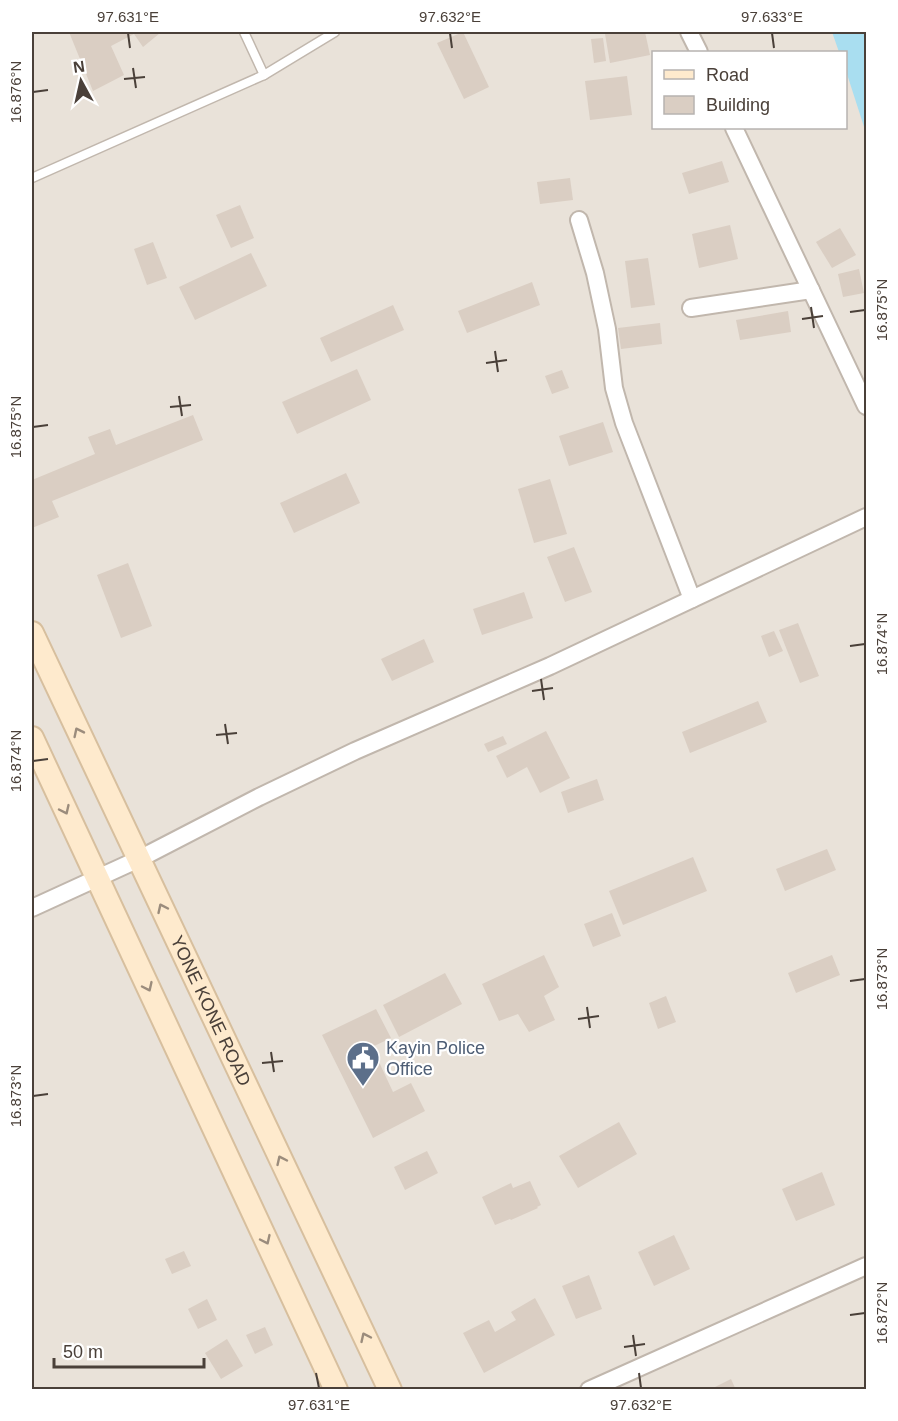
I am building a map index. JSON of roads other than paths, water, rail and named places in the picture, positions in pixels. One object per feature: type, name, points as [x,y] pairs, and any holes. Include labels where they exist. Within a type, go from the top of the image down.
[{"type":"street","points":[[689,32],[698,51]]},
{"type":"street","points":[[734,129],[867,406]]},
{"type":"street","points":[[579,220],[595,273],[607,329],[614,388],[624,423],[692,599]]},
{"type":"street","points":[[691,308],[811,290]]},
{"type":"street","points":[[32,908],[138,859],[355,751],[550,666],[867,517]]},
{"type":"street","name":"YONE KONE ROAD","points":[[32,633],[390,1389]]},
{"type":"street","points":[[32,738],[336,1389]]},
{"type":"street","points":[[589,1389],[867,1266]]},
{"type":"lane","points":[[243,32],[264,75]]},
{"type":"lane","points":[[32,178],[264,75],[335,32]]},
{"type":"water","points":[[832,32],[866,32],[866,133],[847,74],[847,51],[839,51]]},
{"type":"place","name":"Kayin Police Office","points":[[363,1087]]}]
